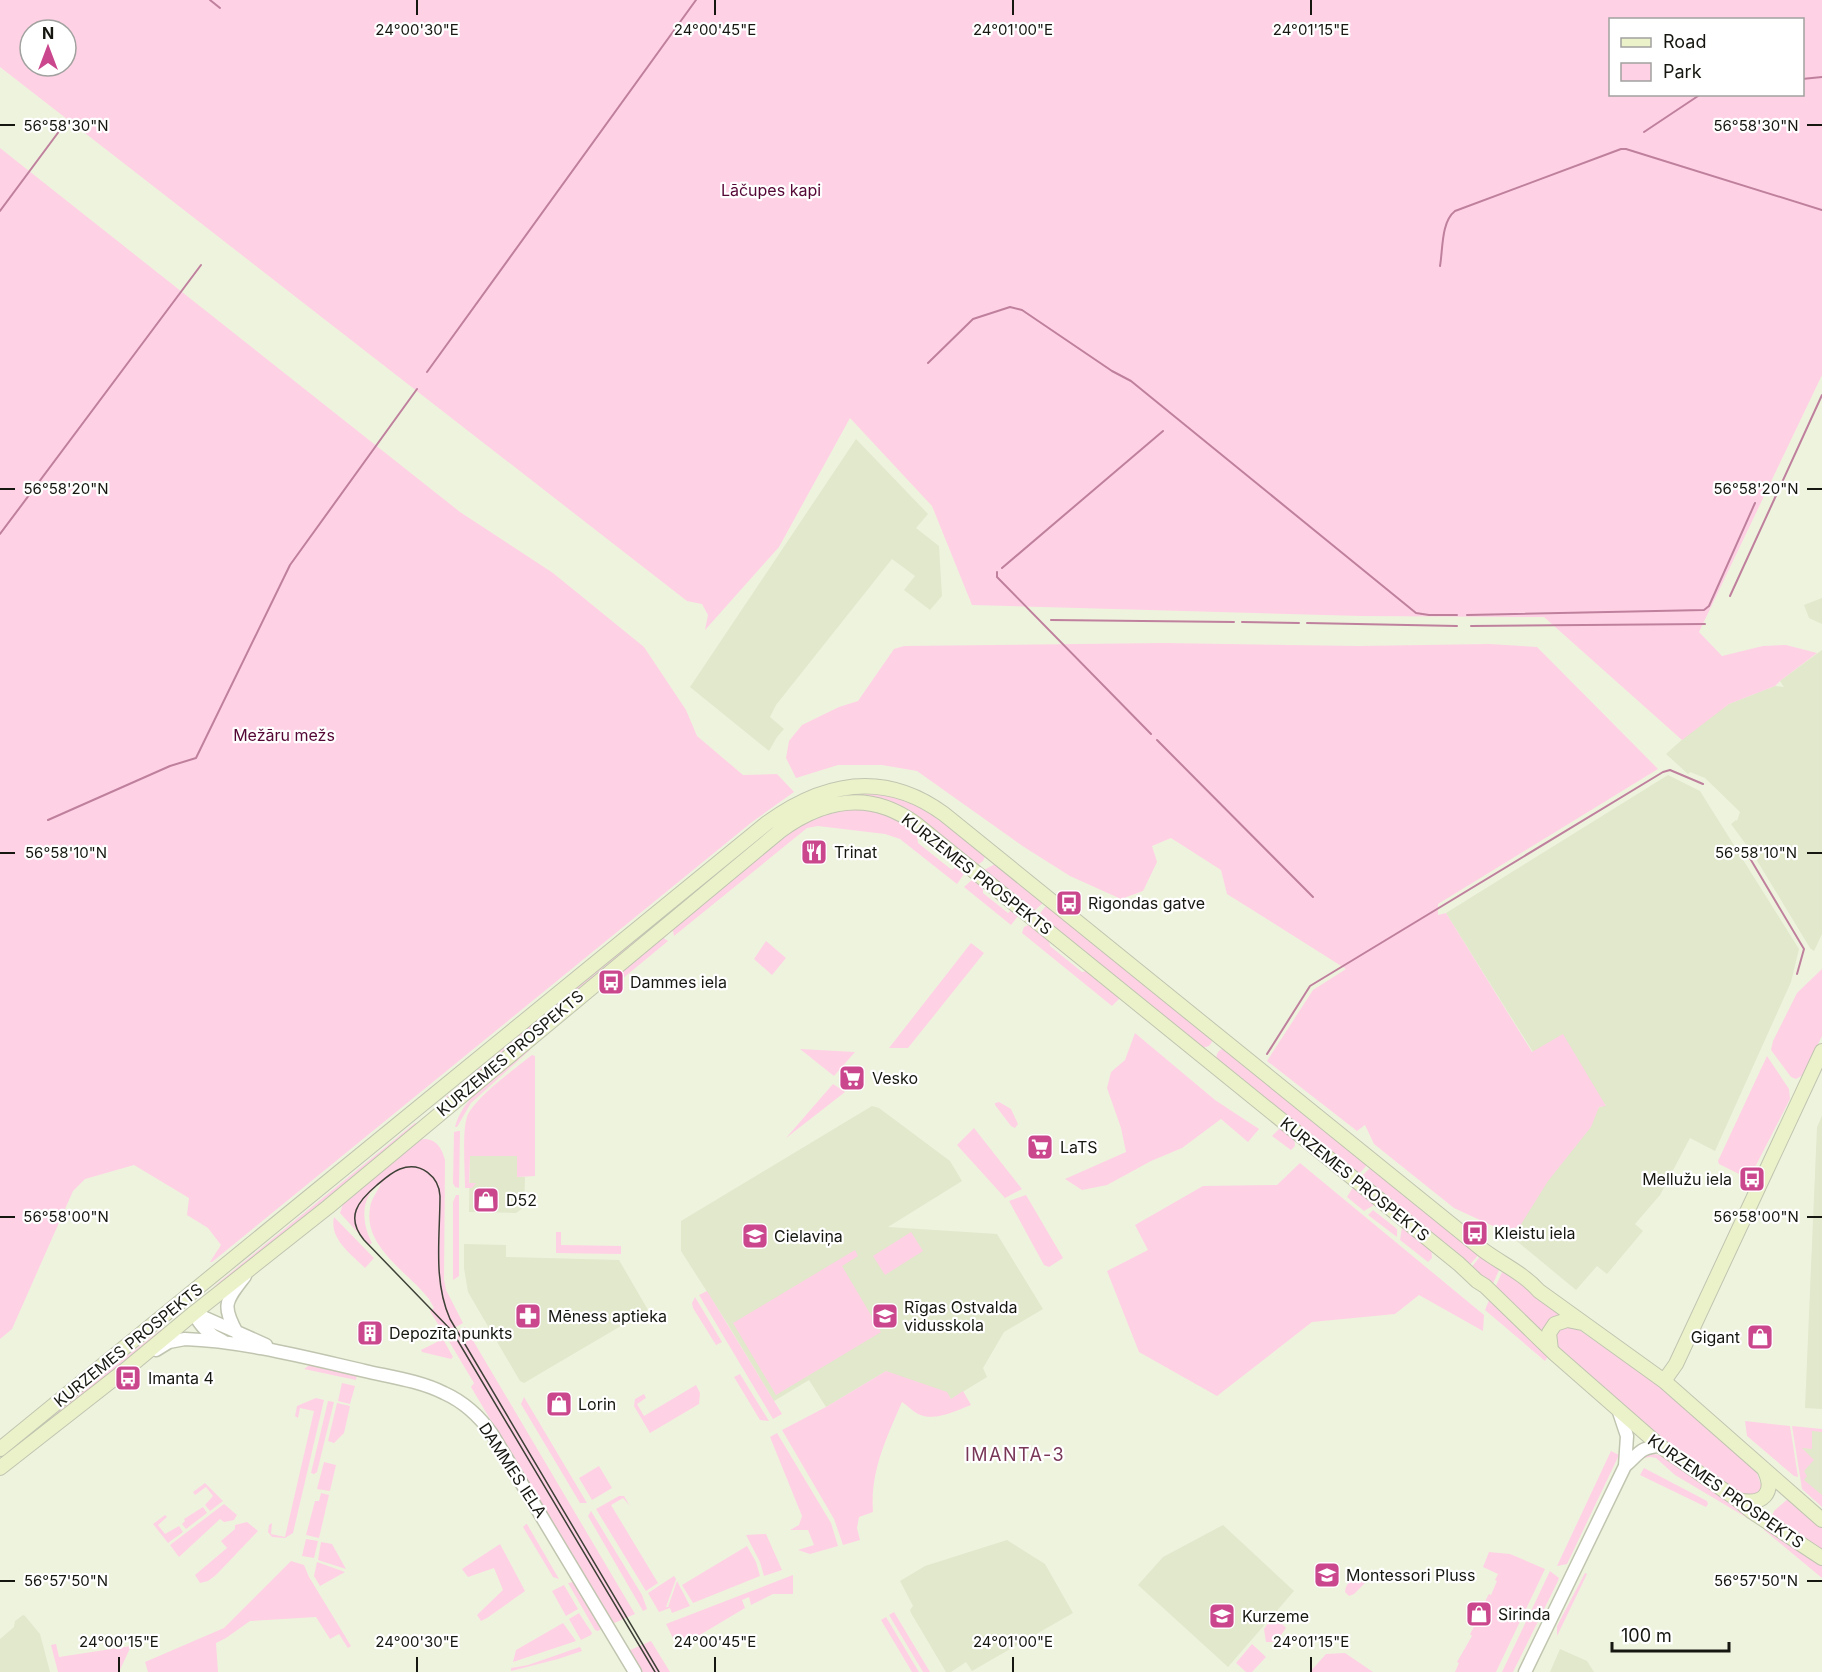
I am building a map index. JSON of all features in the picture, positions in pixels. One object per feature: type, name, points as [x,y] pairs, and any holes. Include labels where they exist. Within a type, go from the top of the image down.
[{"type":"main road","name":"KURZEMES PROSPEKTS","points":[[0,1468],[328,1207],[659,922],[784,811],[816,794],[846,787],[881,786],[914,796],[934,807],[1483,1250],[1531,1282],[1539,1291],[1664,1381],[1822,1520]]},
{"type":"main road","name":"KURZEMES PROSPEKTS","points":[[0,1449],[659,922],[790,824],[819,809],[838,804],[873,803],[899,813],[916,824],[1207,1058],[1485,1286],[1551,1350],[1660,1446],[1822,1558]]},
{"type":"main road","points":[[975,871],[995,855]]},
{"type":"main road","points":[[1207,1058],[1222,1039]]},
{"type":"main road","points":[[1664,1381],[1676,1364],[1822,1051]]},
{"type":"main road","points":[[1551,1350],[1549,1333],[1555,1324],[1561,1320],[1572,1320],[1584,1324]]},
{"type":"main road","points":[[1738,1500],[1750,1503],[1764,1497],[1768,1490],[1769,1479],[1763,1468]]},
{"type":"street","points":[[237,1333],[228,1316],[228,1299],[250,1269]]},
{"type":"street","name":"DAMMES IELA","points":[[184,1300],[199,1323],[213,1336],[232,1345]]},
{"type":"street","name":"DAMMES IELA","points":[[194,1313],[283,1353]]},
{"type":"street","name":"DAMMES IELA","points":[[129,1367],[169,1342],[197,1339],[283,1353],[431,1387],[456,1399],[486,1424],[635,1672]]},
{"type":"street","points":[[1619,1412],[1627,1436],[1625,1466]]},
{"type":"street","points":[[1525,1672],[1625,1466],[1645,1448],[1660,1446]]},
{"type":"shaded area","points":[[856,439],[928,514],[916,528],[939,546],[942,596],[930,610],[904,590],[915,576],[892,559],[776,705],[770,717],[784,729],[769,751],[690,687]]},
{"type":"shaded area","points":[[1822,598],[1822,624],[1809,618],[1804,605]]},
{"type":"shaded area","points":[[1822,650],[1822,934],[1814,951],[1753,854],[1731,824],[1737,821],[1740,812],[1705,778],[1690,772],[1688,774],[1666,754],[1694,729],[1729,704],[1775,686],[1784,687],[1780,681]]},
{"type":"shaded area","points":[[1668,775],[1700,791],[1799,949],[1791,982],[1715,1151],[1690,1138],[1660,1195],[1635,1224],[1643,1231],[1607,1274],[1597,1266],[1576,1290],[1495,1223],[1588,1111],[1606,1105],[1533,1052],[1446,913]]},
{"type":"shaded area","points":[[872,1106],[879,1108],[950,1161],[962,1181],[888,1227],[997,1234],[1043,1309],[1004,1332],[983,1368],[987,1377],[951,1399],[886,1371],[826,1407],[809,1380],[774,1401],[681,1251],[681,1221]]},
{"type":"shaded area","points":[[1822,1116],[1822,1409],[1805,1408],[1817,1127]]},
{"type":"shaded area","points":[[470,1156],[517,1156],[517,1177],[525,1177],[524,1207],[516,1213],[469,1212]]},
{"type":"shaded area","points":[[464,1244],[506,1245],[506,1257],[619,1260],[648,1310],[524,1383],[520,1381],[468,1292],[464,1268]]},
{"type":"shaded area","points":[[1797,1429],[1822,1431],[1822,1497],[1804,1482]]},
{"type":"shaded area","name":"Kurzeme","points":[[1223,1525],[1294,1591],[1228,1667],[1138,1585],[1163,1557]]},
{"type":"shaded area","points":[[1007,1540],[1045,1564],[1073,1613],[972,1671],[966,1662],[951,1672],[946,1672],[911,1613],[913,1606],[900,1581],[925,1566]]},
{"type":"shaded area","points":[[23,1615],[40,1634],[50,1672],[0,1672],[0,1639],[14,1627],[15,1621]]},
{"type":"shaded area","points":[[1560,1649],[1587,1661],[1594,1672],[1550,1672]]},
{"type":"green space","name":"Lāčupes kapi","points":[[0,0],[1822,0],[1822,375],[1699,632],[1722,656],[1763,646],[1786,645],[1817,653],[1775,686],[1729,704],[1682,740],[1544,617],[1361,616],[972,605],[932,506],[850,418],[779,547],[705,630],[708,615],[702,604],[687,601],[0,67]]},
{"type":"green space","name":"Mežāru mežs","points":[[0,148],[460,512],[553,573],[644,647],[686,710],[697,736],[743,775],[777,774],[794,792],[752,822],[212,1262],[210,1262],[221,1245],[208,1228],[187,1215],[189,1198],[134,1165],[85,1179],[73,1191],[12,1329],[0,1339]]},
{"type":"green space","points":[[1164,643],[1359,646],[1489,644],[1537,647],[1658,769],[1438,904],[1438,915],[1446,913],[1532,1052],[1563,1034],[1606,1106],[1599,1107],[1591,1127],[1548,1181],[1520,1226],[1501,1233],[1493,1226],[1454,1208],[1374,1144],[1365,1125],[1357,1131],[1267,1061],[1313,990],[1346,969],[1227,894],[1221,870],[1171,838],[1152,846],[1157,862],[1143,891],[1121,899],[1070,876],[1024,847],[917,771],[882,765],[838,765],[796,778],[786,758],[789,741],[802,725],[839,707],[858,701],[894,649],[904,646]]},
{"type":"green space","points":[[869,789],[920,803],[986,854],[983,861],[976,866],[922,822],[829,801],[664,920],[662,919],[662,916],[767,829],[814,800]]},
{"type":"green space","points":[[873,808],[916,829],[918,843],[952,870],[959,864],[966,871],[957,884],[900,839],[885,834],[818,826],[807,828],[674,936],[672,925],[790,829],[836,809]]},
{"type":"green space","points":[[997,863],[1045,901],[1033,912],[985,873],[984,870]]},
{"type":"green space","points":[[974,878],[983,883],[983,893],[1008,913],[1014,908],[1018,916],[1011,925],[964,887]]},
{"type":"green space","points":[[1048,903],[1210,1035],[1212,1042],[1209,1046],[1202,1048],[1038,916]]},
{"type":"green space","points":[[652,923],[656,927],[546,1017],[544,1015],[558,1001]]},
{"type":"green space","points":[[1031,924],[1049,941],[1050,946],[1082,972],[1086,971],[1120,993],[1120,998],[1112,1006],[1022,933],[1024,927]]},
{"type":"green space","points":[[662,937],[668,941],[622,979],[617,974]]},
{"type":"green space","points":[[766,941],[786,958],[772,975],[754,959]]},
{"type":"green space","points":[[971,943],[984,953],[908,1048],[889,1048]]},
{"type":"green space","points":[[1822,969],[1822,1036],[1803,1075],[1796,1079],[1791,1077],[1771,1050],[1773,1041],[1797,993]]},
{"type":"green space","points":[[541,1017],[544,1020],[440,1106],[441,1101]]},
{"type":"green space","points":[[1135,1033],[1215,1100],[1259,1129],[1248,1142],[1221,1119],[1182,1148],[1151,1161],[1107,1185],[1082,1190],[1065,1179],[1126,1152],[1121,1128],[1107,1088],[1111,1072],[1125,1060]]},
{"type":"green space","points":[[1224,1048],[1368,1164],[1358,1175],[1217,1061],[1218,1053]]},
{"type":"green space","points":[[800,1049],[855,1052],[834,1076]]},
{"type":"green space","points":[[530,1050],[471,1103],[455,1127],[466,1104],[475,1094],[525,1051]]},
{"type":"green space","points":[[532,1055],[535,1056],[535,1176],[517,1177],[517,1156],[470,1156],[469,1183],[476,1183],[472,1188],[465,1188],[465,1124],[471,1109],[486,1092]]},
{"type":"green space","points":[[1767,1056],[1789,1089],[1790,1099],[1749,1179],[1719,1164],[1718,1161]]},
{"type":"green space","points":[[833,1084],[845,1092],[786,1138]]},
{"type":"green space","points":[[999,1102],[1011,1109],[1018,1124],[1015,1128],[995,1105]]},
{"type":"green space","points":[[415,1123],[418,1124],[211,1293],[218,1283]]},
{"type":"green space","points":[[974,1128],[1022,1189],[1005,1198],[957,1145]]},
{"type":"green space","points":[[1280,1128],[1294,1135],[1295,1146],[1291,1150],[1272,1136]]},
{"type":"green space","points":[[460,1131],[459,1188],[453,1183],[454,1132]]},
{"type":"green space","points":[[424,1139],[429,1139],[438,1145],[445,1160],[444,1280],[446,1290],[463,1323],[444,1334],[430,1311],[434,1308],[429,1299],[389,1258],[373,1235],[370,1208],[381,1183],[369,1195],[364,1210],[366,1227],[372,1243],[369,1245],[340,1213],[343,1204]]},
{"type":"green space","points":[[1300,1163],[1484,1315],[1483,1331],[1419,1295],[1395,1314],[1312,1322],[1217,1396],[1139,1352],[1107,1271],[1148,1250],[1135,1225],[1203,1186],[1277,1185]]},
{"type":"green space","points":[[1372,1166],[1480,1253],[1468,1267],[1360,1178]]},
{"type":"green space","points":[[1355,1184],[1374,1205],[1364,1211],[1347,1197]]},
{"type":"green space","points":[[456,1195],[459,1195],[459,1276],[453,1280],[453,1202]]},
{"type":"green space","points":[[1026,1195],[1063,1258],[1049,1267],[1044,1265],[1009,1201]]},
{"type":"green space","points":[[1373,1210],[1397,1229],[1397,1237],[1368,1215]]},
{"type":"green space","points":[[334,1217],[374,1258],[365,1268],[342,1246],[333,1225]]},
{"type":"green space","points":[[1402,1227],[1431,1246],[1432,1258],[1428,1262],[1400,1240]]},
{"type":"green space","points":[[556,1232],[561,1232],[561,1245],[621,1246],[621,1254],[556,1253]]},
{"type":"green space","points":[[911,1232],[923,1251],[885,1275],[873,1256]]},
{"type":"green space","points":[[855,1250],[858,1256],[842,1266],[881,1332],[776,1395],[733,1323]]},
{"type":"green space","points":[[1482,1254],[1500,1268],[1491,1288],[1470,1269]]},
{"type":"green space","points":[[1503,1270],[1564,1314],[1553,1319],[1543,1338],[1494,1290]]},
{"type":"green space","points":[[707,1291],[782,1414],[773,1419],[699,1295]]},
{"type":"green space","points":[[695,1297],[722,1342],[716,1345],[693,1308],[692,1303]]},
{"type":"green space","points":[[1490,1298],[1546,1353],[1545,1361],[1485,1310]]},
{"type":"green space","points":[[176,1322],[37,1433],[34,1429],[163,1328]]},
{"type":"green space","points":[[1561,1325],[1575,1327],[1655,1383],[1724,1441],[1757,1473],[1762,1488],[1758,1495],[1745,1496],[1670,1444],[1622,1407],[1556,1345],[1554,1336]]},
{"type":"green space","points":[[465,1327],[635,1614],[612,1624],[471,1387],[474,1383],[447,1338]]},
{"type":"green space","points":[[441,1340],[444,1341],[453,1357],[451,1359],[422,1352],[421,1350]]},
{"type":"green space","points":[[311,1364],[357,1374],[356,1380],[304,1369]]},
{"type":"green space","points":[[886,1371],[947,1392],[951,1399],[963,1391],[971,1405],[945,1415],[931,1417],[918,1414],[902,1402],[877,1469],[873,1512],[859,1517],[857,1528],[860,1540],[843,1545],[834,1519],[782,1430]]},
{"type":"green space","points":[[740,1374],[769,1421],[760,1420],[734,1377]]},
{"type":"green space","points":[[342,1383],[355,1386],[350,1404],[338,1401]]},
{"type":"green space","points":[[696,1385],[700,1393],[699,1404],[650,1433],[634,1406],[635,1399],[644,1394],[646,1398],[637,1404],[644,1416]]},
{"type":"green space","points":[[524,1397],[587,1503],[580,1503],[521,1404]]},
{"type":"green space","points":[[316,1398],[324,1400],[293,1533],[285,1538],[272,1537],[268,1532],[269,1525],[272,1523],[271,1534],[285,1537],[314,1411],[300,1408],[298,1418],[295,1416],[297,1406]]},
{"type":"green space","points":[[328,1401],[334,1402],[317,1472],[314,1474],[311,1473]]},
{"type":"green space","points":[[337,1403],[350,1406],[344,1433],[334,1443],[328,1441]]},
{"type":"green space","points":[[1745,1421],[1790,1426],[1798,1477],[1747,1436]]},
{"type":"green space","points":[[1792,1426],[1822,1429],[1822,1432],[1812,1431],[1812,1449],[1802,1448],[1814,1460],[1804,1471],[1807,1476],[1804,1480],[1822,1495],[1822,1507],[1802,1489]]},
{"type":"green space","points":[[777,1433],[831,1523],[838,1546],[810,1554],[798,1550],[814,1545],[808,1530],[790,1530],[799,1525],[802,1516],[770,1437]]},
{"type":"green space","points":[[1611,1451],[1619,1455],[1567,1564],[1557,1566]]},
{"type":"green space","points":[[1649,1453],[1664,1456],[1758,1521],[1754,1522],[1675,1475],[1656,1458],[1639,1459]]},
{"type":"green space","points":[[324,1462],[336,1465],[330,1491],[317,1489]]},
{"type":"green space","points":[[599,1466],[612,1488],[592,1500],[579,1478]]},
{"type":"green space","points":[[1644,1468],[1707,1501],[1708,1504],[1706,1507],[1640,1475]]},
{"type":"green space","points":[[205,1483],[223,1501],[210,1511],[205,1505],[213,1496],[206,1487],[195,1495],[193,1492]]},
{"type":"green space","points":[[321,1493],[329,1495],[319,1538],[306,1535],[315,1501],[319,1501]]},
{"type":"green space","points":[[619,1496],[624,1496],[630,1506],[623,1498],[611,1505],[658,1583],[646,1591],[596,1509]]},
{"type":"green space","points":[[1790,1497],[1822,1526],[1822,1553],[1771,1519],[1774,1511]]},
{"type":"green space","points":[[224,1504],[237,1515],[234,1520],[224,1522],[220,1519],[179,1557],[170,1545]]},
{"type":"green space","points":[[203,1507],[207,1513],[186,1529],[182,1524],[184,1519]]},
{"type":"green space","points":[[591,1511],[642,1595],[647,1609],[643,1611],[588,1516]]},
{"type":"green space","points":[[165,1515],[167,1517],[158,1525],[165,1534],[179,1526],[183,1532],[168,1543],[153,1524]]},
{"type":"green space","points":[[247,1522],[258,1531],[216,1575],[200,1583],[195,1575],[227,1548],[221,1541],[235,1529],[235,1525]]},
{"type":"green space","points":[[526,1524],[559,1579],[553,1577],[523,1527]]},
{"type":"green space","points":[[1765,1525],[1822,1564],[1822,1578],[1764,1530]]},
{"type":"green space","points":[[766,1534],[782,1570],[764,1576],[760,1562],[746,1535]]},
{"type":"green space","points":[[306,1539],[318,1541],[314,1558],[302,1556]]},
{"type":"green space","points":[[321,1542],[332,1544],[346,1569],[318,1560]]},
{"type":"green space","points":[[500,1544],[525,1591],[481,1621],[477,1615],[503,1590],[494,1568],[468,1577],[462,1569]]},
{"type":"green space","points":[[747,1546],[756,1562],[760,1576],[693,1603],[682,1585]]},
{"type":"green space","points":[[1489,1552],[1510,1554],[1545,1569],[1496,1672],[1455,1672],[1459,1663],[1457,1662],[1484,1609],[1482,1607],[1497,1581],[1495,1580],[1498,1574],[1483,1567]]},
{"type":"green space","points":[[291,1561],[304,1565],[351,1646],[348,1648],[339,1634],[330,1639],[316,1617],[250,1621],[216,1643],[218,1672],[148,1672],[145,1662],[224,1628]]},
{"type":"green space","points":[[317,1562],[345,1572],[320,1586],[314,1576]]},
{"type":"green space","points":[[1362,1571],[1368,1573],[1369,1579],[1349,1596],[1345,1592],[1347,1586]]},
{"type":"green space","points":[[1550,1571],[1559,1578],[1557,1583],[1513,1672],[1502,1672]]},
{"type":"green space","points":[[1585,1573],[1587,1574],[1557,1636],[1557,1626]]},
{"type":"green space","points":[[793,1575],[793,1594],[773,1594],[751,1605],[749,1597],[742,1600],[745,1608],[678,1648],[666,1624]]},
{"type":"green space","points":[[674,1576],[676,1579],[666,1607],[668,1607],[677,1581],[690,1606],[672,1613],[670,1608],[659,1612],[648,1593]]},
{"type":"green space","points":[[574,1582],[604,1627],[598,1631],[595,1630],[568,1583]]},
{"type":"green space","points":[[564,1585],[578,1609],[566,1616],[552,1591]]},
{"type":"green space","points":[[894,1612],[930,1672],[923,1672],[889,1615]]},
{"type":"green space","points":[[579,1613],[592,1633],[581,1640],[569,1619]]},
{"type":"green space","points":[[886,1617],[919,1672],[912,1672],[881,1620]]},
{"type":"green space","points":[[1269,1622],[1280,1622],[1286,1628],[1276,1642],[1266,1642],[1264,1629]]},
{"type":"green space","points":[[563,1623],[576,1641],[513,1662],[516,1650]]},
{"type":"green space","points":[[651,1641],[670,1672],[640,1672],[628,1651]]},
{"type":"green space","points":[[56,1644],[59,1657],[131,1646],[119,1672],[58,1672],[51,1645]]},
{"type":"green space","points":[[1252,1644],[1266,1657],[1252,1672],[1246,1672],[1236,1663]]},
{"type":"green space","points":[[580,1647],[582,1651],[511,1671],[511,1668],[528,1665]]},
{"type":"green space","points":[[1345,1653],[1373,1672],[1310,1672],[1326,1654]]},
{"type":"waterway","points":[[210,0],[220,8]]},
{"type":"waterway","points":[[427,372],[696,0]]},
{"type":"waterway","points":[[1804,79],[1822,77]]},
{"type":"waterway","points":[[1644,132],[1698,96]]},
{"type":"waterway","points":[[0,211],[63,126]]},
{"type":"waterway","points":[[1440,266],[1443,236],[1447,222],[1455,211],[1621,149],[1822,210]]},
{"type":"waterway","points":[[0,534],[201,265]]},
{"type":"waterway","points":[[928,363],[973,319],[1010,307],[1022,310],[1112,371],[1131,381],[1416,613],[1457,615]]},
{"type":"waterway","points":[[48,820],[170,766],[196,758],[290,565],[417,389]]},
{"type":"waterway","points":[[1730,596],[1822,395]]},
{"type":"waterway","points":[[1002,568],[1163,431]]},
{"type":"waterway","points":[[1467,615],[1704,610],[1709,606],[1755,503]]},
{"type":"waterway","points":[[997,572],[997,577],[1151,734]]},
{"type":"waterway","points":[[1051,620],[1234,622]]},
{"type":"waterway","points":[[1242,622],[1299,623]]},
{"type":"waterway","points":[[1307,623],[1457,626]]},
{"type":"waterway","points":[[1471,626],[1705,624]]},
{"type":"waterway","points":[[1157,740],[1313,897]]},
{"type":"waterway","points":[[1267,1054],[1310,986],[1663,772],[1670,770],[1703,784]]},
{"type":"waterway","points":[[1748,855],[1804,949],[1797,974]]},
{"type":"tram line","points":[[655,1672],[452,1331],[358,1232],[355,1217],[360,1203],[377,1185],[397,1170],[408,1167],[422,1169],[428,1172],[436,1183],[440,1196],[439,1274],[441,1290],[450,1319],[659,1672]]},
{"type":"place","name":"Trinat","points":[[814,852]]},
{"type":"place","name":"Rigondas gatve","points":[[1069,903]]},
{"type":"place","name":"Dammes iela","points":[[611,982]]},
{"type":"place","name":"Vesko","points":[[852,1078]]},
{"type":"place","name":"LaTS","points":[[1040,1147]]},
{"type":"place","name":"Mellužu iela","points":[[1752,1179]]},
{"type":"place","name":"D52","points":[[486,1200]]},
{"type":"place","name":"Kleistu iela","points":[[1475,1233]]},
{"type":"place","name":"Cielaviņa","points":[[755,1236]]},
{"type":"place","name":"Mēness aptieka","points":[[528,1316]]},
{"type":"place","name":"Rīgas Ostvalda vidusskola","points":[[885,1316]]},
{"type":"place","name":"Depozīta punkts","points":[[370,1333]]},
{"type":"place","name":"Gigant","points":[[1760,1337]]},
{"type":"place","name":"Imanta 4","points":[[128,1378]]},
{"type":"place","name":"Lorin","points":[[559,1404]]},
{"type":"place","name":"Montessori Pluss","points":[[1327,1575]]},
{"type":"place","name":"Sirinda","points":[[1479,1614]]},
{"type":"place","name":"Kurzeme","points":[[1222,1616]]},
{"type":"district","name":"IMANTA-3","points":[[1015,1454]]}]
